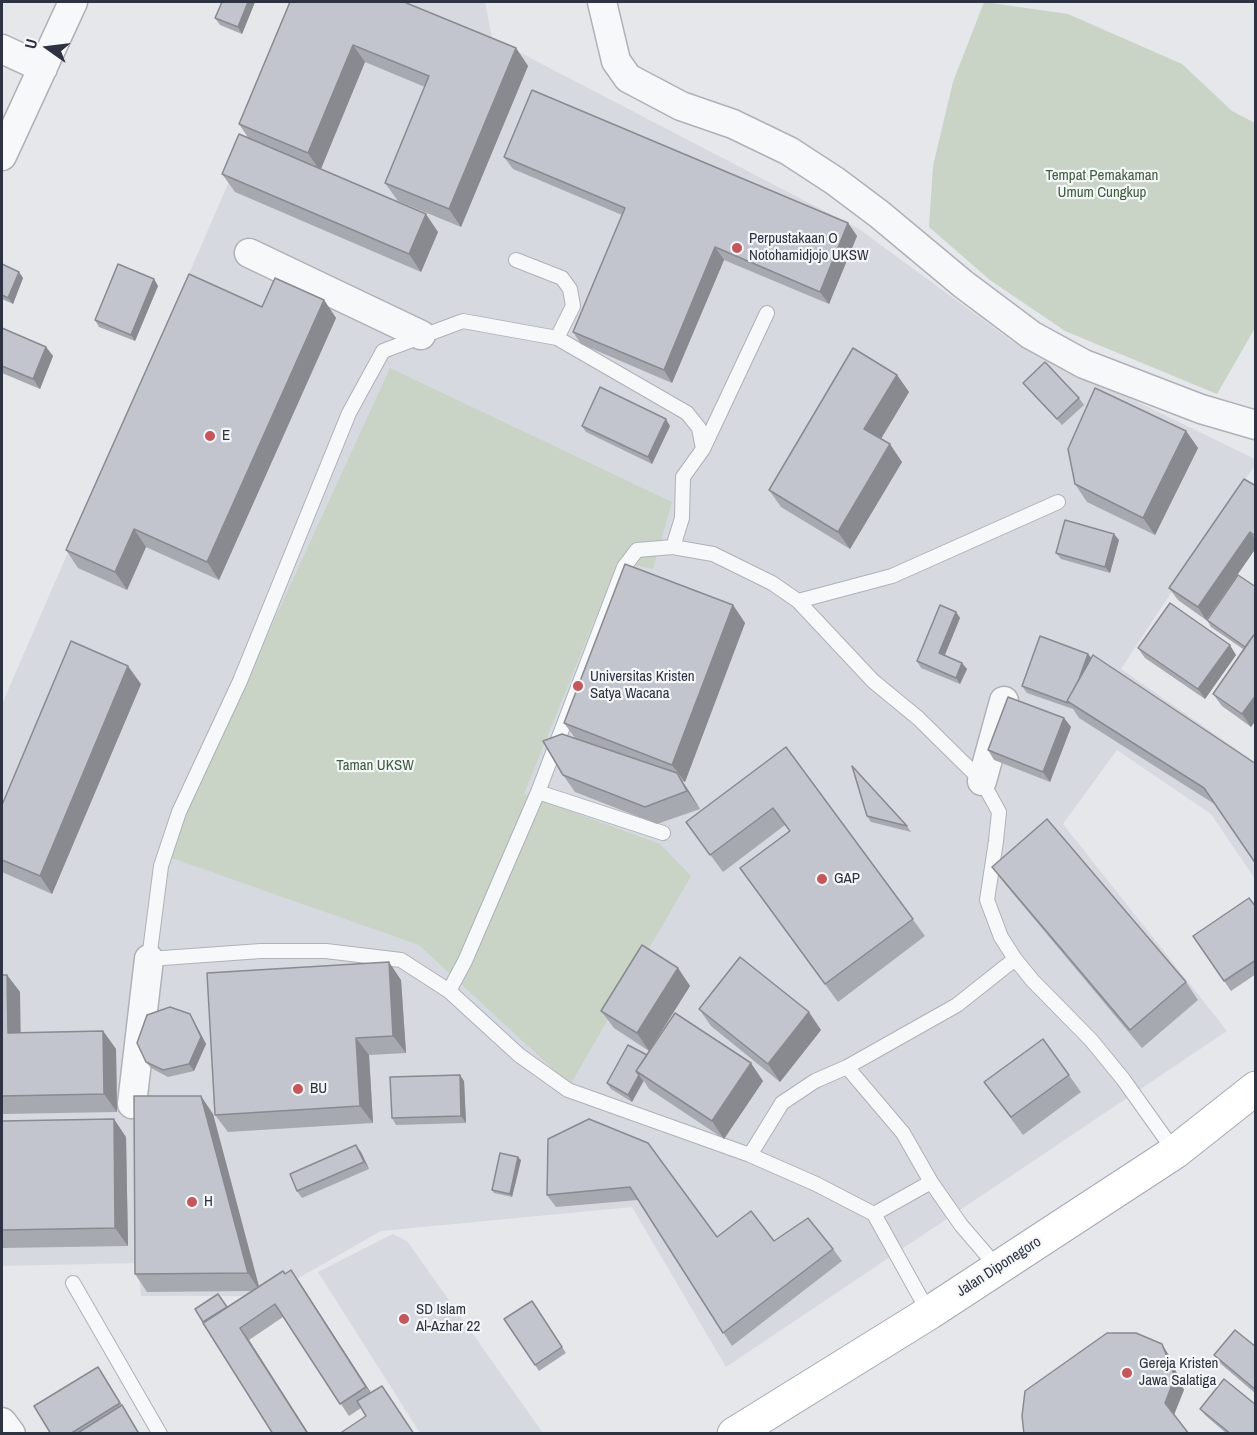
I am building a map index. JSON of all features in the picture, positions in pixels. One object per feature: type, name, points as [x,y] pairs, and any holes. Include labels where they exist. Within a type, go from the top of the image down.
[{"type":"main road","name":"Jalan Diponegoro","points":[[734,1434],[929,1313],[1175,1152],[1256,1088]]},
{"type":"street","points":[[2,156],[74,2]]},
{"type":"street","points":[[602,2],[616,61],[628,78],[681,106],[733,124],[789,151],[835,181],[879,214],[963,284],[1031,335],[1084,364],[1201,409],[1256,424]]},
{"type":"street","points":[[2,48],[43,68]]},
{"type":"street","points":[[249,254],[421,335]]},
{"type":"street","points":[[982,782],[1004,701]]},
{"type":"street","points":[[132,1104],[149,959]]},
{"type":"street","points":[[2,1422],[10,1434]]},
{"type":"lane","points":[[516,260],[562,278],[570,289],[573,306],[557,338]]},
{"type":"lane","points":[[673,547],[682,518],[683,477],[703,449],[766,313]]},
{"type":"lane","points":[[703,449],[699,428],[687,413],[557,338],[464,321],[421,335],[383,351],[350,413],[240,681],[179,812],[161,866],[149,959],[261,951],[326,951],[401,960],[449,991],[519,1055],[568,1090],[750,1155],[816,1184],[874,1214],[929,1313]]},
{"type":"lane","points":[[798,601],[892,576],[1058,502]]},
{"type":"lane","points":[[449,991],[465,961],[538,792],[624,567],[637,550],[673,547],[713,554],[772,583],[798,601],[873,681],[918,718],[982,782],[999,812],[987,900],[1001,937],[1015,960],[1091,1040],[1123,1078],[1175,1152]]},
{"type":"lane","points":[[538,792],[663,833]]},
{"type":"lane","points":[[750,1155],[782,1103],[815,1081],[848,1067],[957,1005],[1015,960]]},
{"type":"lane","points":[[848,1067],[903,1133],[931,1182],[961,1225],[997,1267]]},
{"type":"lane","points":[[874,1214],[931,1182]]},
{"type":"lane","points":[[73,1283],[160,1434]]},
{"type":"shaded area","name":"Universitas Kristen Satya Wacana","points":[[307,2],[485,2],[492,38],[859,229],[1012,341],[1255,459],[1255,465],[1121,669],[1255,762],[1255,879],[1211,814],[1117,750],[1063,824],[1227,1031],[726,1367],[632,1207],[381,1231],[267,1296],[141,1296],[138,1263],[2,1266],[2,704]]},
{"type":"shaded area","name":"SD Islam Al-Azhar 22","points":[[393,1234],[407,1241],[543,1433],[420,1433],[318,1272]]},
{"type":"green space","name":"Tempat Pemakaman Umum Cungkup","points":[[984,2],[1068,14],[1182,64],[1232,111],[1255,123],[1255,328],[1217,394],[1065,331],[990,280],[929,227],[933,166],[953,82]]},
{"type":"green space","name":"Taman UKSW","points":[[390,368],[672,502],[653,569],[618,562],[524,794],[660,844],[691,876],[570,1085],[419,945],[166,856]]},
{"type":"building","points":[[222,2],[248,2],[238,27],[215,18]]},
{"type":"building","points":[[290,2],[404,2],[516,48],[449,209],[385,183],[429,76],[353,45],[308,153],[239,124]]},
{"type":"building","name":"Perpustakaan O Notohamidjojo UKSW","points":[[532,90],[848,223],[820,292],[715,247],[664,370],[573,332],[625,208],[504,157]]},
{"type":"building","points":[[239,134],[426,214],[409,254],[222,174]]},
{"type":"building","points":[[2,264],[19,272],[8,298],[2,295]]},
{"type":"building","points":[[118,264],[154,279],[131,335],[95,320]]},
{"type":"building","name":"E","points":[[189,274],[262,307],[275,278],[324,300],[207,562],[134,529],[115,572],[66,550]]},
{"type":"building","points":[[2,328],[46,347],[33,379],[2,366]]},
{"type":"building","points":[[853,348],[897,375],[864,429],[890,444],[838,532],[769,490]]},
{"type":"building","points":[[1045,362],[1079,398],[1057,419],[1023,383]]},
{"type":"building","points":[[600,387],[666,419],[648,457],[582,426]]},
{"type":"building","points":[[1095,388],[1186,431],[1143,518],[1075,484],[1068,449]]},
{"type":"building","points":[[1244,479],[1256,486],[1256,536],[1250,532],[1198,607],[1169,588]]},
{"type":"building","points":[[1065,520],[1114,534],[1105,567],[1056,553]]},
{"type":"building","points":[[625,564],[733,605],[672,765],[564,723]]},
{"type":"building","points":[[1238,575],[1256,587],[1256,632],[1245,647],[1207,620]]},
{"type":"building","points":[[1170,603],[1230,645],[1198,689],[1138,648]]},
{"type":"building","points":[[940,605],[956,612],[939,653],[962,663],[956,678],[917,661]]},
{"type":"building","points":[[1256,632],[1256,695],[1242,714],[1213,694]]},
{"type":"building","points":[[1040,636],[1088,654],[1068,703],[1022,686]]},
{"type":"building","points":[[71,641],[128,666],[40,876],[2,860],[2,805]]},
{"type":"building","points":[[1093,655],[1256,764],[1256,864],[1204,788],[1067,701]]},
{"type":"building","points":[[1008,697],[1064,718],[1043,772],[988,750]]},
{"type":"building","points":[[562,734],[677,773],[687,791],[645,807],[563,775],[543,741]]},
{"type":"building","name":"GAP","points":[[786,747],[913,919],[825,984],[740,868],[790,831],[773,808],[710,855],[686,822]]},
{"type":"building","points":[[852,766],[907,826],[867,816]]},
{"type":"building","points":[[1047,819],[1186,982],[1130,1030],[992,867]]},
{"type":"building","points":[[1249,898],[1256,907],[1256,960],[1224,981],[1193,936]]},
{"type":"building","points":[[642,945],[678,968],[637,1033],[601,1011]]},
{"type":"building","points":[[740,957],[809,1012],[768,1064],[699,1009]]},
{"type":"building","name":"BU","points":[[389,962],[393,1036],[356,1038],[360,1106],[215,1115],[207,973]]},
{"type":"building","points":[[2,975],[7,975],[8,1033],[103,1031],[104,1094],[2,1096]]},
{"type":"building","points":[[170,1007],[190,1014],[201,1037],[189,1064],[163,1070],[146,1062],[137,1043],[147,1015]]},
{"type":"building","points":[[675,1013],[751,1063],[712,1121],[636,1071]]},
{"type":"building","points":[[1043,1039],[1069,1075],[1011,1117],[984,1082]]},
{"type":"building","points":[[628,1045],[647,1055],[636,1071],[639,1075],[628,1095],[607,1083]]},
{"type":"building","points":[[460,1075],[461,1116],[392,1118],[390,1077]]},
{"type":"building","name":"H","points":[[134,1096],[201,1096],[248,1273],[135,1274]]},
{"type":"building","points":[[114,1119],[115,1228],[2,1230],[2,1121]]},
{"type":"building","points":[[589,1119],[648,1143],[717,1237],[751,1211],[774,1241],[808,1218],[833,1249],[723,1333],[630,1187],[547,1195],[548,1139]]},
{"type":"building","points":[[356,1145],[364,1162],[297,1191],[290,1174]]},
{"type":"building","points":[[500,1153],[518,1157],[510,1194],[492,1190]]},
{"type":"building","points":[[291,1270],[366,1387],[340,1404],[275,1304],[240,1328],[308,1434],[273,1434],[203,1323],[283,1271],[285,1274]]},
{"type":"building","points":[[218,1294],[227,1307],[203,1322],[195,1309]]},
{"type":"building","points":[[532,1301],[562,1347],[535,1365],[504,1319]]},
{"type":"building","points":[[1235,1330],[1256,1347],[1256,1390],[1214,1355]]},
{"type":"building","name":"Gereja Kristen Jawa Salatiga","points":[[1107,1333],[1136,1333],[1162,1344],[1175,1377],[1165,1403],[1189,1434],[1024,1434],[1022,1416],[1025,1391]]},
{"type":"building","points":[[98,1367],[120,1403],[70,1434],[51,1434],[34,1406]]},
{"type":"building","points":[[1224,1379],[1256,1405],[1256,1434],[1231,1434],[1200,1409]]},
{"type":"building","points":[[382,1386],[414,1434],[339,1434],[366,1416],[357,1401]]},
{"type":"building","points":[[122,1405],[139,1434],[76,1434]]},
{"type":"place","name":"Perpustakaan O Notohamidjojo UKSW","points":[[737,248]]},
{"type":"place","name":"E","points":[[210,436]]},
{"type":"place","name":"Universitas Kristen Satya Wacana","points":[[578,686]]},
{"type":"place","name":"GAP","points":[[822,879]]},
{"type":"place","name":"BU","points":[[298,1089]]},
{"type":"place","name":"H","points":[[192,1202]]},
{"type":"place","name":"SD Islam Al-Azhar 22","points":[[404,1319]]},
{"type":"place","name":"Gereja Kristen Jawa Salatiga","points":[[1127,1373]]}]
